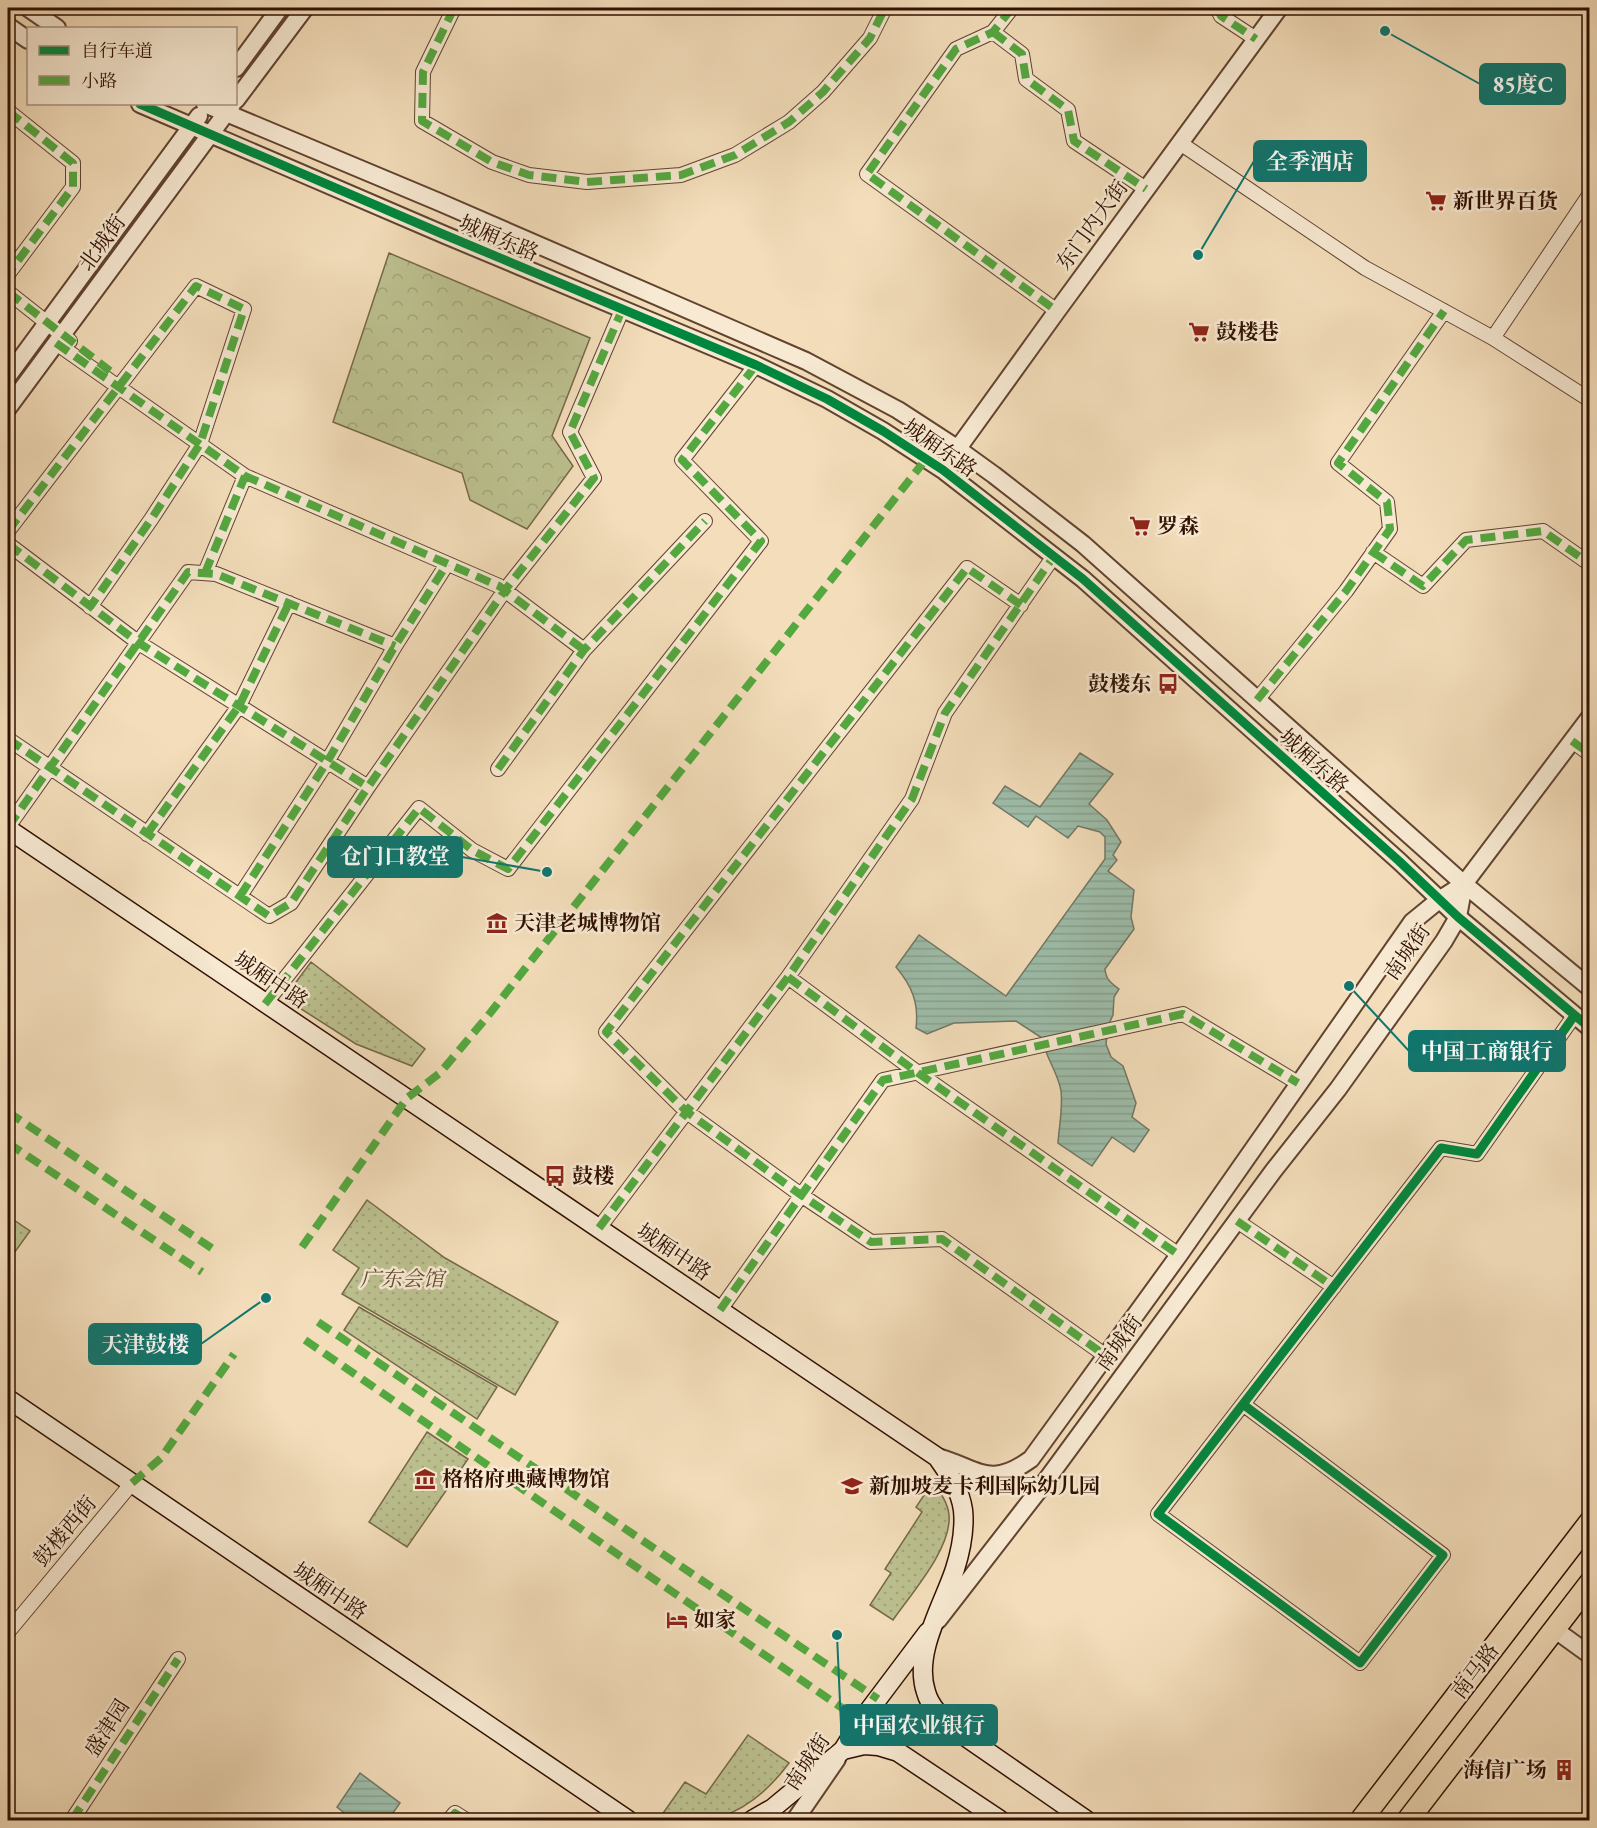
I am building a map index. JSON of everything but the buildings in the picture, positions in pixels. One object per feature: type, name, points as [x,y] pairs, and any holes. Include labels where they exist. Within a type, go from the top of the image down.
[{"type":"main road","name":"城厢中路","points":[[8,828],[937,1457],[957,1486],[963,1509],[963,1535],[956,1569],[932,1627],[925,1656],[923,1679],[926,1694],[942,1718],[953,1728],[1086,1821]]},
{"type":"main road","name":"城厢中路","points":[[8,1399],[628,1821]]},
{"type":"main road","name":"南马路","points":[[1361,1821],[1590,1522]]},
{"type":"main road","name":"南马路","points":[[1408,1821],[1590,1583]]},
{"type":"main road","name":"南城街","points":[[843,1750],[910,1653],[932,1627]]},
{"type":"main road","points":[[752,1821],[773,1808],[843,1750],[864,1745],[878,1746],[898,1752],[1000,1821]]},
{"type":"street","points":[[28,8],[56,27]]},
{"type":"street","points":[[237,67],[280,8]]},
{"type":"street","name":"北城街","points":[[237,97],[304,8]]},
{"type":"street","points":[[454,8],[423,72],[422,121],[492,162],[529,175],[587,182],[681,175],[735,154],[789,122],[823,92],[870,38],[885,8]]},
{"type":"street","points":[[1012,8],[993,32],[956,49],[867,174],[1057,310]]},
{"type":"street","points":[[1216,8],[1221,16],[1256,39]]},
{"type":"street","name":"东门内大街","points":[[943,470],[1057,310],[1280,8]]},
{"type":"street","points":[[8,26],[27,39]]},
{"type":"street","points":[[993,32],[1022,54],[1026,79],[1068,110],[1074,141],[1146,189]]},
{"type":"street","name":"城厢东路","points":[[143,105],[756,365],[827,399],[883,430],[943,470],[1083,579],[1399,861],[1458,917],[1590,1028]]},
{"type":"street","name":"北城街","points":[[8,376],[206,105]]},
{"type":"street","name":"北城街","points":[[8,408],[231,105]]},
{"type":"street","name":"城厢东路","points":[[231,105],[439,202],[806,361],[898,410],[958,449],[1083,544],[1464,884],[1590,988]]},
{"type":"street","points":[[8,111],[73,163],[73,187],[8,274]]},
{"type":"street","points":[[1180,143],[1365,268],[1493,338],[1590,400]]},
{"type":"street","points":[[1493,338],[1590,194]]},
{"type":"street","points":[[8,531],[196,286],[244,309],[201,443],[90,607]]},
{"type":"street","points":[[8,291],[49,321],[59,339],[245,476],[499,586],[584,650]]},
{"type":"street","points":[[8,739],[269,916],[291,903],[368,787],[505,590],[594,478],[570,432],[622,310]]},
{"type":"street","points":[[1257,700],[1346,591],[1390,529],[1387,502],[1338,463],[1444,311]]},
{"type":"street","points":[[265,1004],[419,808],[472,850],[508,869],[695,628],[761,541],[682,460],[756,365]]},
{"type":"street","points":[[205,573],[245,476]]},
{"type":"street","points":[[498,769],[584,650],[705,521]]},
{"type":"street","points":[[1373,552],[1423,586],[1466,540],[1543,531],[1590,564]]},
{"type":"street","points":[[8,544],[139,643],[368,787]]},
{"type":"street","points":[[599,1228],[788,977],[912,799],[945,713],[1054,556]]},
{"type":"street","points":[[240,896],[327,762],[395,646],[447,564]]},
{"type":"street","points":[[1021,605],[967,568],[606,1032],[687,1112],[870,1242],[942,1239],[1106,1356]]},
{"type":"street","points":[[8,828],[188,572],[216,573],[395,646]]},
{"type":"street","points":[[147,834],[239,706],[289,603]]},
{"type":"street","name":"南城街","points":[[937,1457],[989,1476],[1005,1474],[1031,1459],[1179,1255],[1412,922],[1439,900],[1464,884],[1590,717]]},
{"type":"street","points":[[1572,741],[1590,754]]},
{"type":"street","name":"南城街","points":[[932,1627],[1042,1486],[1237,1221],[1338,1089],[1444,941],[1458,917],[1464,884]]},
{"type":"street","points":[[788,977],[918,1073],[1179,1255]]},
{"type":"street","points":[[720,1310],[882,1080],[1183,1014],[1298,1083]]},
{"type":"street","points":[[1244,1405],[1443,1555],[1360,1663],[1158,1514],[1441,1148],[1477,1154],[1574,1016]]},
{"type":"street","points":[[1237,1221],[1334,1287]]},
{"type":"street","name":"鼓楼西街","points":[[8,1632],[132,1483]]},
{"type":"street","points":[[1554,1629],[1590,1655]]},
{"type":"street","name":"盛津园","points":[[72,1821],[178,1659]]},
{"type":"street","name":"南城街","points":[[795,1821],[843,1750]]},
{"type":"street","points":[[449,1821],[455,1813],[466,1821]]},
{"type":"green space","points":[[389,253],[590,338],[552,436],[573,466],[527,529],[470,500],[462,473],[333,422]]},
{"type":"green space","points":[[311,962],[425,1049],[412,1066],[356,1044],[284,998]]},
{"type":"green space","name":"广东会馆","points":[[367,1200],[445,1258],[558,1322],[515,1395],[342,1294],[359,1268],[333,1250]]},
{"type":"green space","points":[[8,1216],[30,1231],[12,1256],[8,1253],[8,1243],[11,1237],[8,1235]]},
{"type":"green space","points":[[359,1307],[497,1387],[477,1419],[344,1330]]},
{"type":"green space","points":[[427,1432],[468,1459],[407,1547],[369,1522]]},
{"type":"green space","points":[[933,1482],[947,1506],[949,1515],[944,1542],[929,1570],[893,1620],[870,1605],[891,1573],[885,1569],[922,1512],[916,1507]]},
{"type":"green space","points":[[748,1735],[789,1763],[767,1788],[740,1808],[713,1819],[690,1821],[659,1819],[685,1782],[706,1794]]},
{"type":"shaded area","points":[[1080,753],[1113,774],[1089,804],[1107,820],[1121,842],[1113,855],[1117,860],[1108,871],[1134,890],[1131,917],[1134,929],[1105,969],[1108,979],[1119,989],[1114,997],[1113,1015],[1108,1026],[1106,1044],[1111,1057],[1123,1066],[1136,1103],[1132,1117],[1149,1130],[1134,1152],[1112,1137],[1092,1166],[1058,1143],[1061,1091],[1042,1038],[1016,1021],[954,1023],[927,1034],[916,1028],[917,1019],[913,995],[896,967],[919,935],[1006,996],[1105,859],[1105,837],[1100,832],[1078,826],[1068,838],[1036,816],[1028,827],[993,803],[1005,786],[1040,807]]},
{"type":"shaded area","points":[[360,1773],[400,1803],[388,1820],[347,1820],[337,1807]]},
{"type":"marked path","points":[[454,8],[423,72],[422,121],[492,162],[529,175],[587,182],[681,175],[735,155],[789,122],[823,92],[870,38],[885,8]]},
{"type":"marked path","points":[[1012,8],[993,32],[956,49],[867,174],[1057,311]]},
{"type":"marked path","points":[[1217,8],[1221,16],[1256,39]]},
{"type":"marked path","points":[[993,32],[1022,54],[1026,79],[1068,110],[1074,141],[1146,189]]},
{"type":"marked path","points":[[8,111],[73,163],[73,187],[8,274]]},
{"type":"marked path","points":[[8,531],[196,286],[244,309],[200,444],[90,607]]},
{"type":"marked path","points":[[8,292],[110,371]]},
{"type":"marked path","points":[[8,739],[269,916],[291,903],[368,787],[505,590],[594,478],[570,432],[622,310]]},
{"type":"marked path","points":[[1257,700],[1346,591],[1390,529],[1387,502],[1338,463],[1444,311]]},
{"type":"marked path","points":[[56,343],[245,476],[499,586],[584,650]]},
{"type":"marked path","points":[[265,1004],[419,808],[472,850],[508,869],[761,541],[682,460],[756,365]]},
{"type":"marked path","points":[[302,1247],[407,1098],[440,1073],[487,1017],[926,459]]},
{"type":"marked path","points":[[205,573],[245,476],[240,472]]},
{"type":"marked path","points":[[498,769],[584,650],[705,521]]},
{"type":"marked path","points":[[1373,552],[1423,586],[1466,540],[1543,531],[1590,564]]},
{"type":"marked path","points":[[8,544],[139,643],[368,787]]},
{"type":"marked path","points":[[599,1228],[788,977],[912,799],[945,713],[1054,556]]},
{"type":"marked path","points":[[240,896],[327,762],[395,646],[447,564]]},
{"type":"marked path","points":[[1021,605],[967,568],[606,1032],[687,1112],[801,1195],[871,1242],[942,1239],[1106,1356]]},
{"type":"marked path","points":[[8,827],[188,572],[216,574],[395,646]]},
{"type":"marked path","points":[[147,834],[239,706],[289,603]]},
{"type":"marked path","points":[[1572,741],[1590,754]]},
{"type":"marked path","points":[[788,977],[918,1073],[1179,1255]]},
{"type":"marked path","points":[[720,1310],[883,1080],[1183,1014],[1298,1083]]},
{"type":"marked path","points":[[8,1112],[216,1251]]},
{"type":"marked path","points":[[8,1143],[202,1272]]},
{"type":"marked path","points":[[1237,1221],[1334,1287]]},
{"type":"marked path","points":[[318,1322],[878,1699]]},
{"type":"marked path","points":[[305,1340],[861,1721]]},
{"type":"marked path","points":[[132,1483],[161,1458],[234,1354]]},
{"type":"marked path","points":[[72,1820],[178,1659]]},
{"type":"marked path","points":[[449,1820],[455,1813],[466,1820]]},
{"type":"cycle path","points":[[142,105],[756,365],[827,399],[883,431],[943,470],[1083,579],[1399,861],[1458,917],[1590,1028]]},
{"type":"cycle path","points":[[1244,1405],[1443,1555],[1360,1663],[1158,1514],[1441,1148],[1477,1154],[1574,1016]]},
{"type":"place","name":"85度C","points":[[1385,31]]},
{"type":"place","name":"新世界百货","points":[[1436,201]]},
{"type":"place","name":"全季酒店","points":[[1198,255]]},
{"type":"place","name":"鼓楼巷","points":[[1199,332]]},
{"type":"place","name":"罗森","points":[[1140,526]]},
{"type":"place","name":"鼓楼东","points":[[1168,684]]},
{"type":"place","name":"仓门口教堂","points":[[547,872]]},
{"type":"place","name":"天津老城博物馆","points":[[497,923]]},
{"type":"place","name":"中国工商银行","points":[[1349,986]]},
{"type":"place","name":"鼓楼","points":[[555,1176]]},
{"type":"place","name":"天津鼓楼","points":[[266,1298]]},
{"type":"place","name":"格格府典藏博物馆","points":[[425,1479]]},
{"type":"place","name":"新加坡麦卡利国际幼儿园","points":[[852,1486]]},
{"type":"place","name":"如家","points":[[677,1620]]},
{"type":"place","name":"中国农业银行","points":[[837,1635]]},
{"type":"place","name":"海信广场","points":[[1564,1770]]}]
